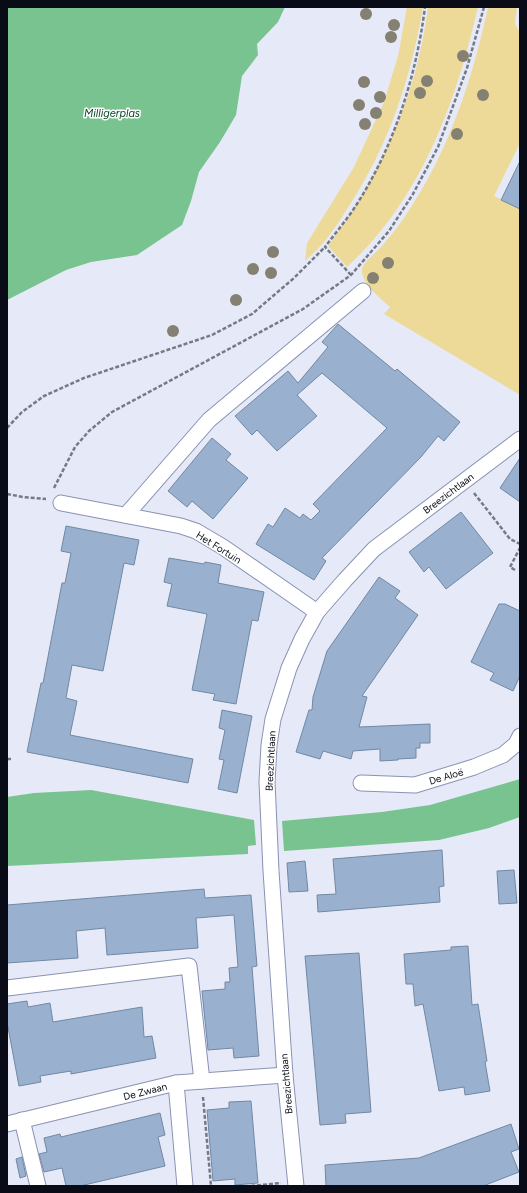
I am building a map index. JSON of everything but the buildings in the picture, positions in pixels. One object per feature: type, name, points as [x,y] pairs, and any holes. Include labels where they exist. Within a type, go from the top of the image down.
[{"type":"street","points":[[126,515],[209,420],[363,291]]},
{"type":"street","name":"Breezichtlaan","points":[[296,1184],[285,1075],[270,856],[267,782],[269,745],[273,719],[289,668],[317,612],[374,549],[520,438]]},
{"type":"street","name":"Het Fortuin","points":[[54,499],[181,526],[196,532],[223,547],[317,612]]},
{"type":"street","name":"De Aloë","points":[[361,783],[415,785],[474,767],[503,755],[516,744],[520,736]]},
{"type":"street","points":[[7,988],[189,966],[202,1081]]},
{"type":"street","name":"De Zwaan","points":[[7,1124],[176,1083],[285,1075]]},
{"type":"street","points":[[176,1083],[185,1186]]},
{"type":"street","points":[[22,1120],[38,1186]]},
{"type":"path","points":[[7,428],[22,412],[44,396],[84,378],[212,335],[252,314],[294,278],[325,247],[353,210],[375,174],[396,126],[409,89],[422,33],[425,7]]},
{"type":"path","points":[[7,494],[54,499],[75,447],[89,431],[112,412],[303,310],[351,275],[389,231],[413,194],[438,147],[467,68],[484,7]]},
{"type":"path","points":[[325,247],[351,275]]},
{"type":"path","points":[[464,481],[510,539],[520,544]]},
{"type":"path","points":[[515,570],[510,567],[520,548]]},
{"type":"path","points":[[202,1081],[211,1186]]},
{"type":"path","points":[[251,1186],[296,1184]]},
{"type":"shaded area","points":[[407,7],[423,7],[405,85],[387,135],[363,183],[339,221],[324,242],[305,261],[307,243],[354,167],[384,102],[398,56]]},
{"type":"shaded area","points":[[428,7],[478,7],[459,79],[432,148],[415,180],[396,211],[373,240],[347,267],[328,246],[364,192],[394,133],[406,103],[415,72],[423,40]]},
{"type":"shaded area","points":[[488,7],[517,7],[515,24],[520,32],[520,143],[494,196],[520,209],[520,395],[384,314],[390,307],[372,290],[362,274],[364,264],[390,237],[412,205],[444,146],[454,124],[470,77]]},
{"type":"water","name":"Milligerplas","points":[[7,7],[285,7],[278,22],[257,44],[258,55],[242,76],[236,115],[220,142],[199,172],[191,201],[182,225],[137,255],[91,262],[66,270],[7,300]]},
{"type":"water","points":[[520,779],[520,817],[489,828],[439,840],[284,851],[282,821],[382,812],[430,805]]},
{"type":"water","points":[[91,790],[254,820],[256,845],[248,846],[248,854],[7,866],[7,797],[34,793]]}]
